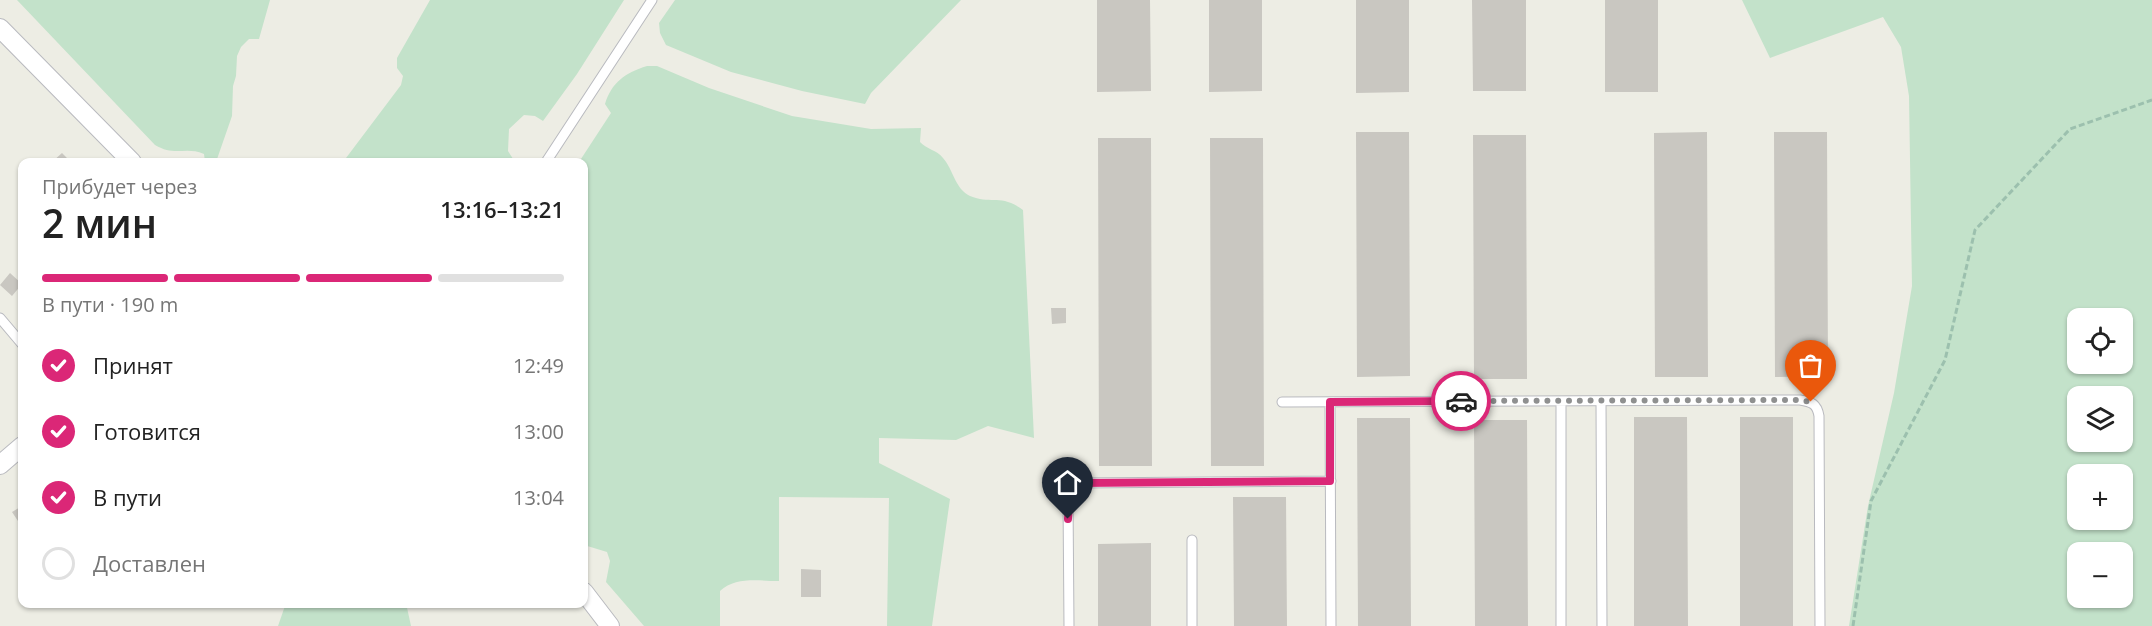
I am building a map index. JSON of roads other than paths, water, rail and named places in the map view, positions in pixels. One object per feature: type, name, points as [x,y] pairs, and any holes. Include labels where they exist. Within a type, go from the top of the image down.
[{"type":"street","points":[[0,28],[128,158]]},
{"type":"street","points":[[0,465],[18,449]]},
{"type":"street","points":[[588,597],[610,626]]},
{"type":"lane","points":[[549,158],[652,0]]},
{"type":"lane","points":[[0,318],[18,339]]},
{"type":"lane","points":[[1282,402],[1800,400],[1811,402],[1818,407],[1820,626]]},
{"type":"lane","points":[[1561,401],[1562,626]]},
{"type":"lane","points":[[1601,401],[1602,626]]},
{"type":"lane","points":[[1330,402],[1331,626]]},
{"type":"lane","points":[[1069,626],[1068,498],[1070,489],[1077,483],[1330,481]]},
{"type":"lane","points":[[1192,540],[1192,626]]}]
